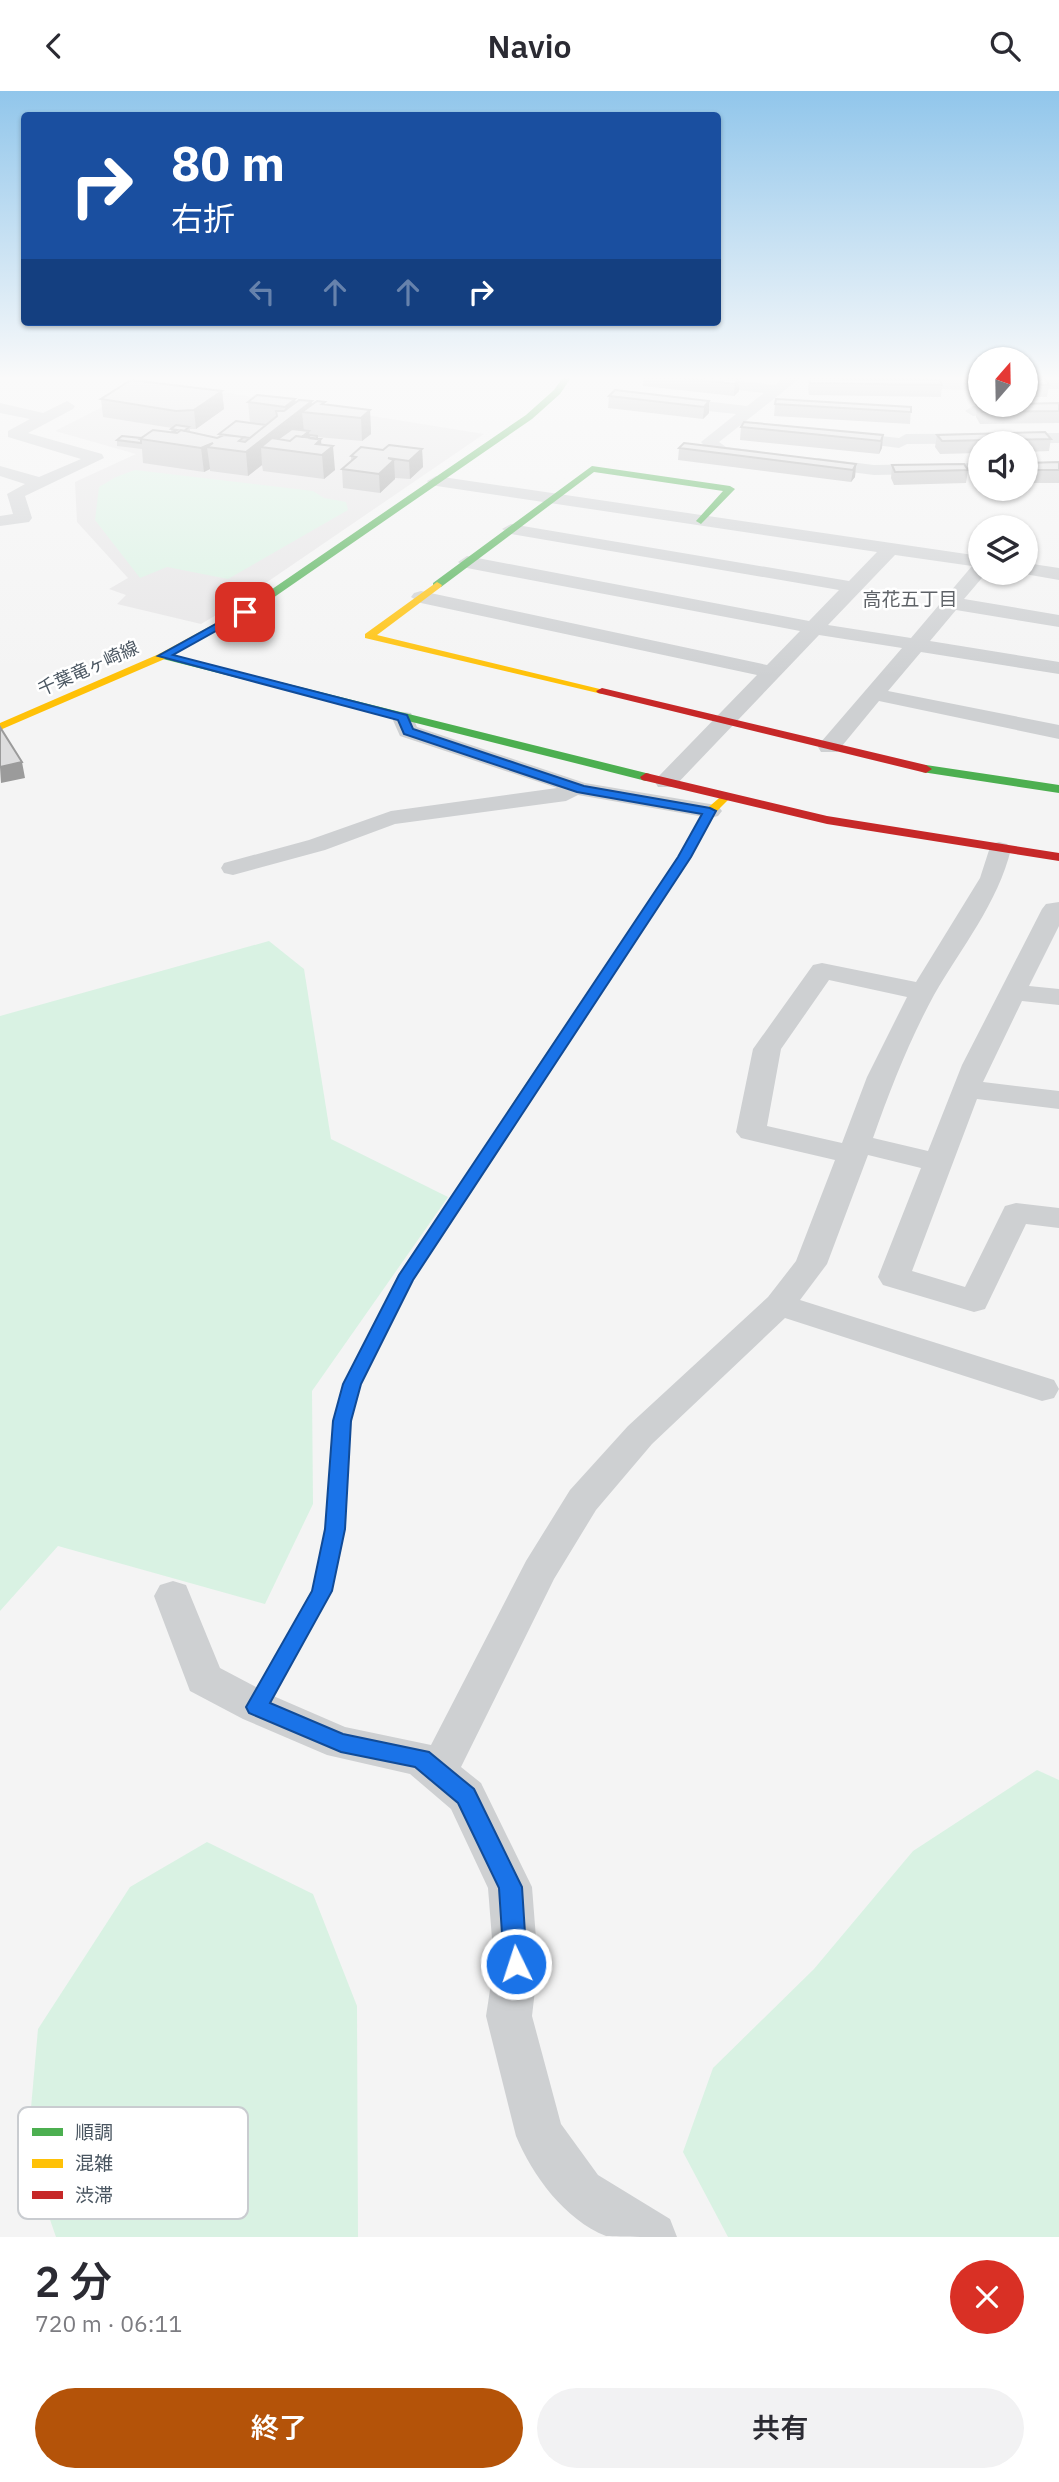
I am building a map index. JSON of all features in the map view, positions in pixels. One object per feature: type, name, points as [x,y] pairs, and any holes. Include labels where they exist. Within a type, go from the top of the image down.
[{"type":"street","points":[[17,476],[40,483]]},
{"type":"street","points":[[0,521],[23,518],[16,494],[55,476]]},
{"type":"street","name":"千葉竜ヶ崎線","points":[[0,727],[163,656],[213,631],[267,599],[443,476]]},
{"type":"street","points":[[582,476],[369,636],[949,774],[1059,789]]},
{"type":"street","points":[[641,476],[730,489],[701,521]]},
{"type":"street","points":[[436,481],[968,560]]},
{"type":"street","points":[[511,529],[853,587]]},
{"type":"street","points":[[666,782],[890,549]]},
{"type":"street","points":[[467,562],[813,628],[1059,668]]},
{"type":"street","points":[[1038,571],[1059,574]]},
{"type":"street","points":[[829,747],[968,583]]},
{"type":"street","points":[[421,597],[770,672]]},
{"type":"street","points":[[951,603],[1059,621]]},
{"type":"street","points":[[163,656],[666,782],[717,804]]},
{"type":"street","points":[[874,694],[1059,732]]},
{"type":"street","points":[[403,718],[408,731],[574,787],[717,804],[1059,857]]},
{"type":"street","points":[[233,868],[317,845],[391,818],[566,794],[574,787]]},
{"type":"street","points":[[257,1707],[321,1591],[335,1529],[342,1421],[352,1384],[405,1279],[717,804]]},
{"type":"street","points":[[437,1773],[539,1571],[583,1500],[640,1435],[779,1305],[811,1264],[856,1150],[881,1076],[923,992],[992,878],[999,849]]},
{"type":"street","points":[[1059,910],[1055,909],[967,1089],[894,1277],[974,1301],[1016,1213],[1059,1218]]},
{"type":"street","points":[[923,992],[822,971],[767,1049],[751,1132],[939,1163]]},
{"type":"street","points":[[1013,992],[1059,997]]},
{"type":"street","points":[[967,1089],[1059,1100]]},
{"type":"street","points":[[779,1305],[1042,1389]]},
{"type":"street","points":[[173,1596],[204,1679],[257,1707],[341,1742],[421,1759],[466,1796],[510,1887],[516,1964],[509,2016],[540,2136],[581,2192],[652,2237]]},
{"type":"shaded area","points":[[88,476],[422,476],[235,604],[201,624],[117,604],[126,595],[109,589],[128,578],[77,522],[75,482]]},
{"type":"green space","points":[[187,476],[313,491],[324,498],[346,502],[348,510],[228,579],[167,567],[140,578],[95,520],[99,487],[116,477]]},
{"type":"green space","points":[[269,941],[304,969],[331,1139],[448,1197],[312,1391],[313,1504],[265,1604],[58,1546],[0,1611],[0,1016]]},
{"type":"green space","points":[[1037,1770],[1059,1780],[1059,2237],[728,2237],[683,2152],[713,2068],[814,1969],[913,1851]]},
{"type":"green space","points":[[207,1842],[313,1894],[357,2006],[358,2237],[56,2237],[50,2219],[248,2219],[248,2107],[31,2107],[38,2029],[130,1887]]},
{"type":"building","points":[[0,727],[22,762],[0,767]]},
{"type":"traffic: fast","points":[[253,607],[443,476]]},
{"type":"traffic: fast","points":[[437,585],[582,476]]},
{"type":"traffic: fast","points":[[641,476],[730,489],[701,521]]},
{"type":"traffic: fast","points":[[163,656],[646,777]]},
{"type":"traffic: fast","points":[[926,769],[1059,789]]},
{"type":"traffic: fast","points":[[257,1707],[322,1591],[335,1529],[342,1421],[352,1384],[405,1279],[515,1112]]},
{"type":"traffic: slow","points":[[437,585],[369,636],[602,691]]},
{"type":"traffic: slow","points":[[0,727],[163,656],[253,607]]},
{"type":"traffic: slow","points":[[515,1112],[684,857],[710,811],[725,797]]},
{"type":"traffic: jam","points":[[602,691],[926,769]]},
{"type":"traffic: jam","points":[[646,777],[827,820],[1059,857]]},
{"type":"district","name":"高花五丁目","points":[[910,599]]},
{"type":"route","points":[[245,612],[163,656],[403,718],[408,731],[582,789],[710,811],[684,857],[405,1279],[352,1384],[342,1421],[335,1529],[321,1591],[257,1707],[341,1742],[421,1759],[466,1796],[510,1887],[516,1964]]}]
